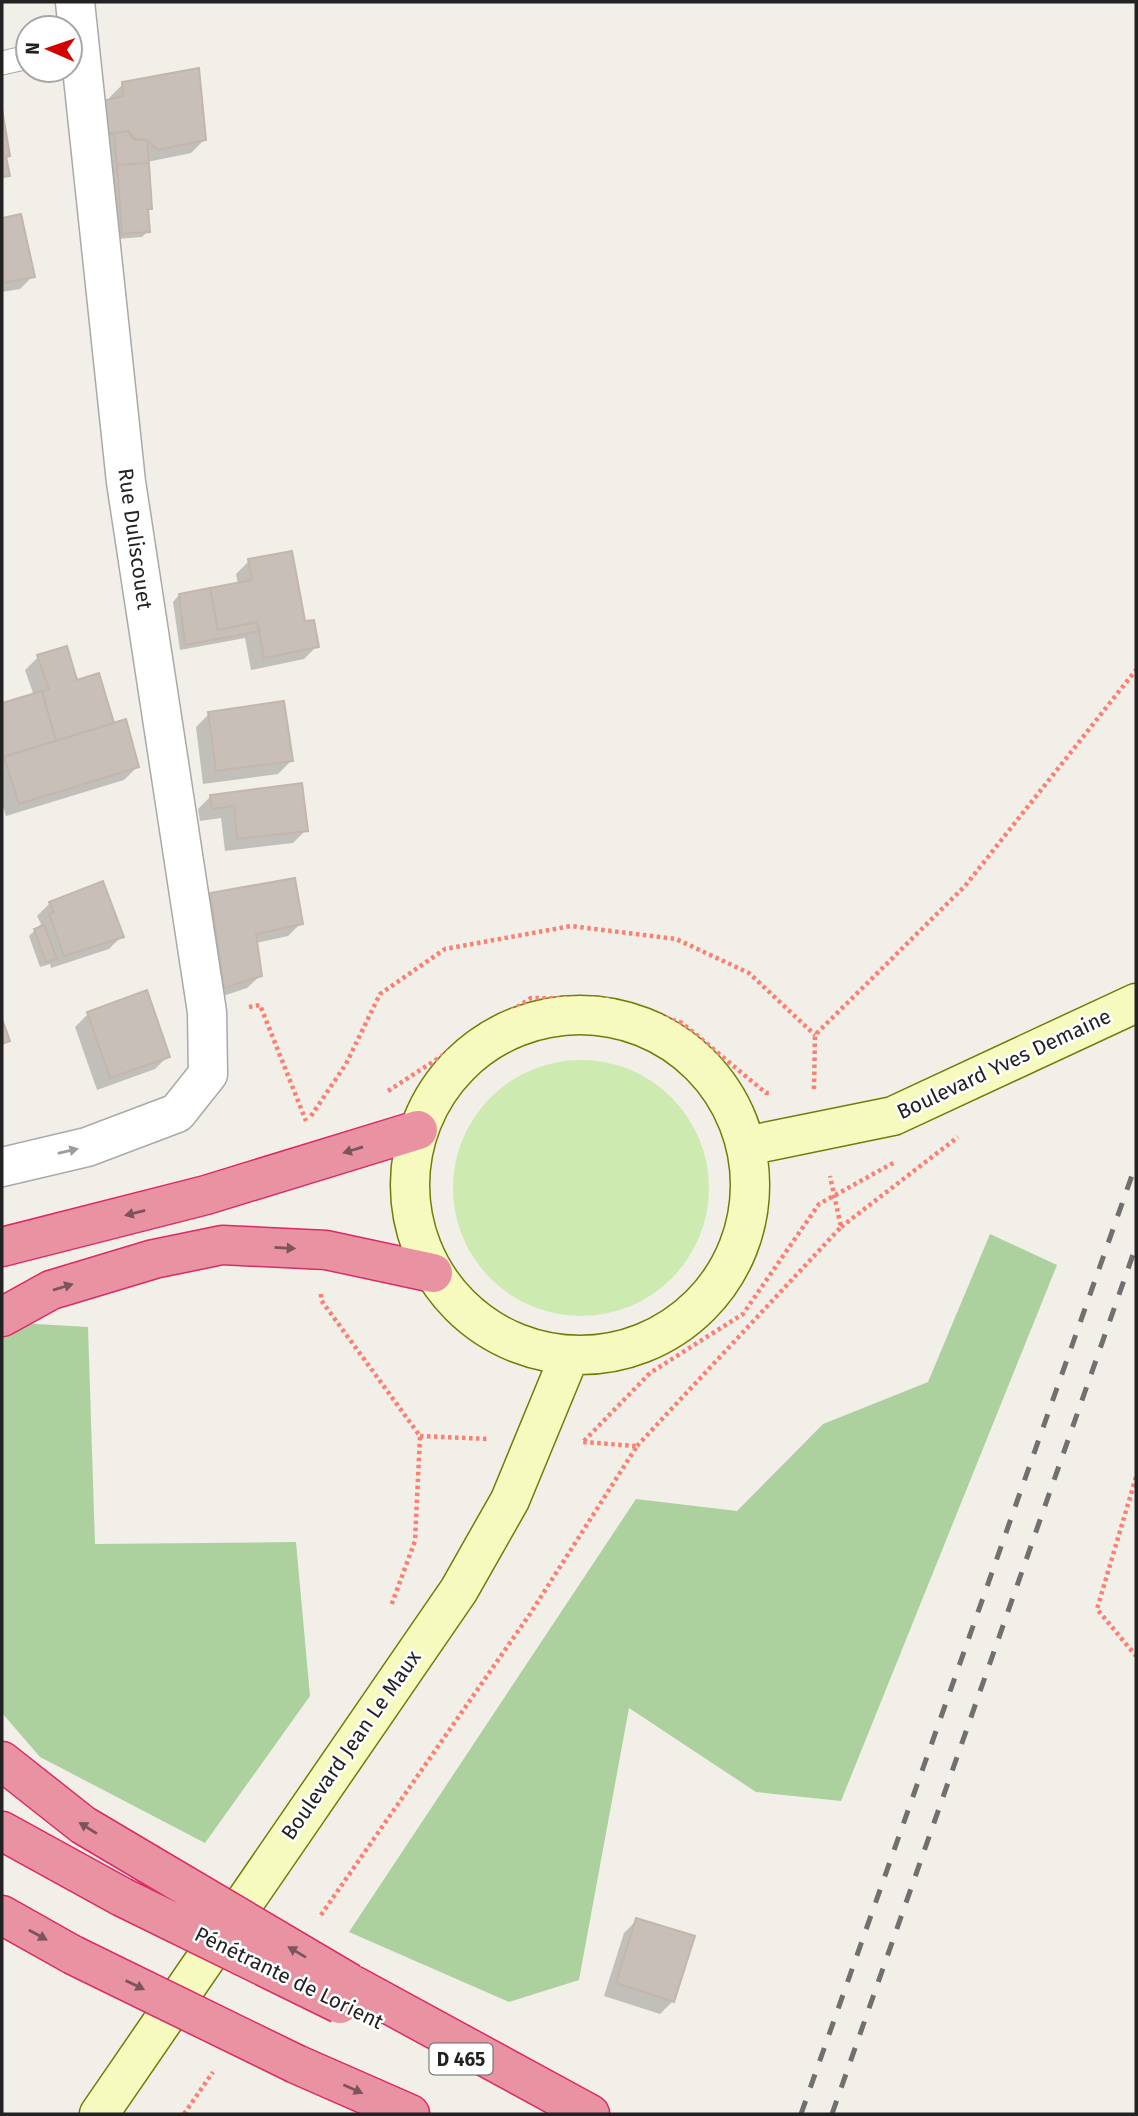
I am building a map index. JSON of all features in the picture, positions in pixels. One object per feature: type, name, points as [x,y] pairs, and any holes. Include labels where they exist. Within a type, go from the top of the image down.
[{"type":"highway","points":[[2,1247],[206,1195],[418,1130]]},
{"type":"highway","points":[[2,1317],[51,1290],[154,1259],[222,1245],[326,1250],[433,1273]]},
{"type":"highway","points":[[2,1761],[83,1825],[147,1863],[347,1995],[590,2114]]},
{"type":"highway","name":"Pénétrante de Lorient","points":[[2,1831],[122,1896],[347,1995],[582,2114]]},
{"type":"highway","points":[[2,1915],[73,1955],[296,2064],[410,2114]]},
{"type":"main road","name":"Boulevard Yves Demaine","points":[[746,1146],[893,1116],[1136,1003]]},
{"type":"main road","points":[[589,1015],[625,1020],[659,1034],[689,1054],[715,1081],[734,1112],[746,1146],[751,1199],[738,1251],[711,1296],[671,1331],[623,1352],[569,1357],[516,1345],[469,1316],[433,1273],[418,1240],[410,1204],[411,1166],[418,1130],[441,1088],[456,1068],[484,1044],[516,1027],[552,1017],[589,1015]]},
{"type":"main road","name":"Boulevard Jean Le Maux","points":[[99,2114],[459,1590],[510,1500],[569,1357]]},
{"type":"street","name":"Rue Duliscouet","points":[[2,1167],[87,1147],[177,1113],[208,1074],[207,1012],[126,482],[79,84]]},
{"type":"path","points":[[814,1094],[815,1035],[965,886],[1136,670]]},
{"type":"path","points":[[306,1122],[346,1064],[380,994],[444,949],[571,926],[676,939],[749,974],[815,1035]]},
{"type":"path","points":[[385,1093],[531,998],[543,998],[606,999],[682,1023],[766,1093],[778,1093]]},
{"type":"path","points":[[207,1012],[260,1005],[306,1122]]},
{"type":"path","points":[[306,1122],[318,1119]]},
{"type":"path","points":[[314,1925],[530,1614],[638,1446],[841,1227],[963,1133]]},
{"type":"path","points":[[577,1453],[583,1442],[650,1373],[743,1314],[819,1204],[904,1157]]},
{"type":"path","points":[[830,1176],[841,1227]]},
{"type":"path","points":[[326,1250],[321,1300],[420,1436],[415,1541],[388,1614]]},
{"type":"path","points":[[420,1436],[504,1440],[537,1438],[638,1446]]},
{"type":"path","points":[[1136,1476],[1097,1609],[1136,1656]]},
{"type":"path","points":[[184,2114],[214,2070]]},
{"type":"green space","points":[[581,1060],[618,1066],[641,1075],[662,1089],[680,1107],[699,1139],[709,1188],[703,1225],[694,1248],[680,1269],[662,1287],[630,1306],[581,1316],[544,1310],[521,1301],[500,1287],[482,1269],[463,1237],[453,1188],[459,1151],[468,1128],[482,1107],[500,1089],[532,1070]]},
{"type":"green space","points":[[990,1234],[1057,1265],[841,1801],[756,1792],[629,1708],[579,1980],[509,2002],[349,1932],[636,1499],[737,1511],[823,1424],[928,1382]]},
{"type":"green space","points":[[2,1322],[88,1327],[95,1544],[296,1542],[310,1696],[205,1843],[40,1757],[2,1713]]},
{"type":"building","points":[[199,68],[206,140],[158,150],[147,140],[133,139],[128,131],[107,134],[102,101],[123,96],[122,82]]},
{"type":"building","points":[[2,109],[10,156],[6,157],[10,176],[2,177]]},
{"type":"building","points":[[128,131],[136,140],[147,140],[149,163],[117,165],[114,133]]},
{"type":"building","points":[[149,163],[152,209],[148,209],[150,232],[122,234],[117,165]]},
{"type":"building","points":[[21,214],[35,277],[2,283],[2,218]]},
{"type":"building","points":[[292,551],[305,621],[314,620],[319,647],[264,658],[257,622],[218,630],[210,588],[252,580],[248,559]]},
{"type":"building","points":[[210,588],[218,630],[257,622],[260,631],[185,645],[179,594]]},
{"type":"building","points":[[67,646],[77,680],[99,673],[114,723],[56,741],[42,691],[49,689],[37,655]]},
{"type":"building","points":[[42,691],[56,741],[2,757],[2,703]]},
{"type":"building","points":[[284,701],[293,761],[216,771],[208,712]]},
{"type":"building","points":[[126,719],[139,767],[19,804],[4,757]]},
{"type":"building","points":[[302,783],[308,831],[237,839],[234,806],[212,809],[210,795]]},
{"type":"building","points":[[295,878],[303,924],[256,934],[262,976],[224,988],[210,893]]},
{"type":"building","points":[[103,881],[124,937],[64,956],[49,914],[54,912],[49,902]]},
{"type":"building","points":[[44,925],[57,959],[46,962],[34,929]]},
{"type":"building","points":[[147,990],[170,1057],[110,1078],[87,1012]]},
{"type":"building","points":[[2,1019],[10,1041],[2,1044]]},
{"type":"building","points":[[636,1918],[695,1936],[674,2002],[616,1983]]},
{"type":"railway","points":[[801,2114],[1136,1164]]},
{"type":"railway","points":[[832,2114],[1136,1246]]}]
